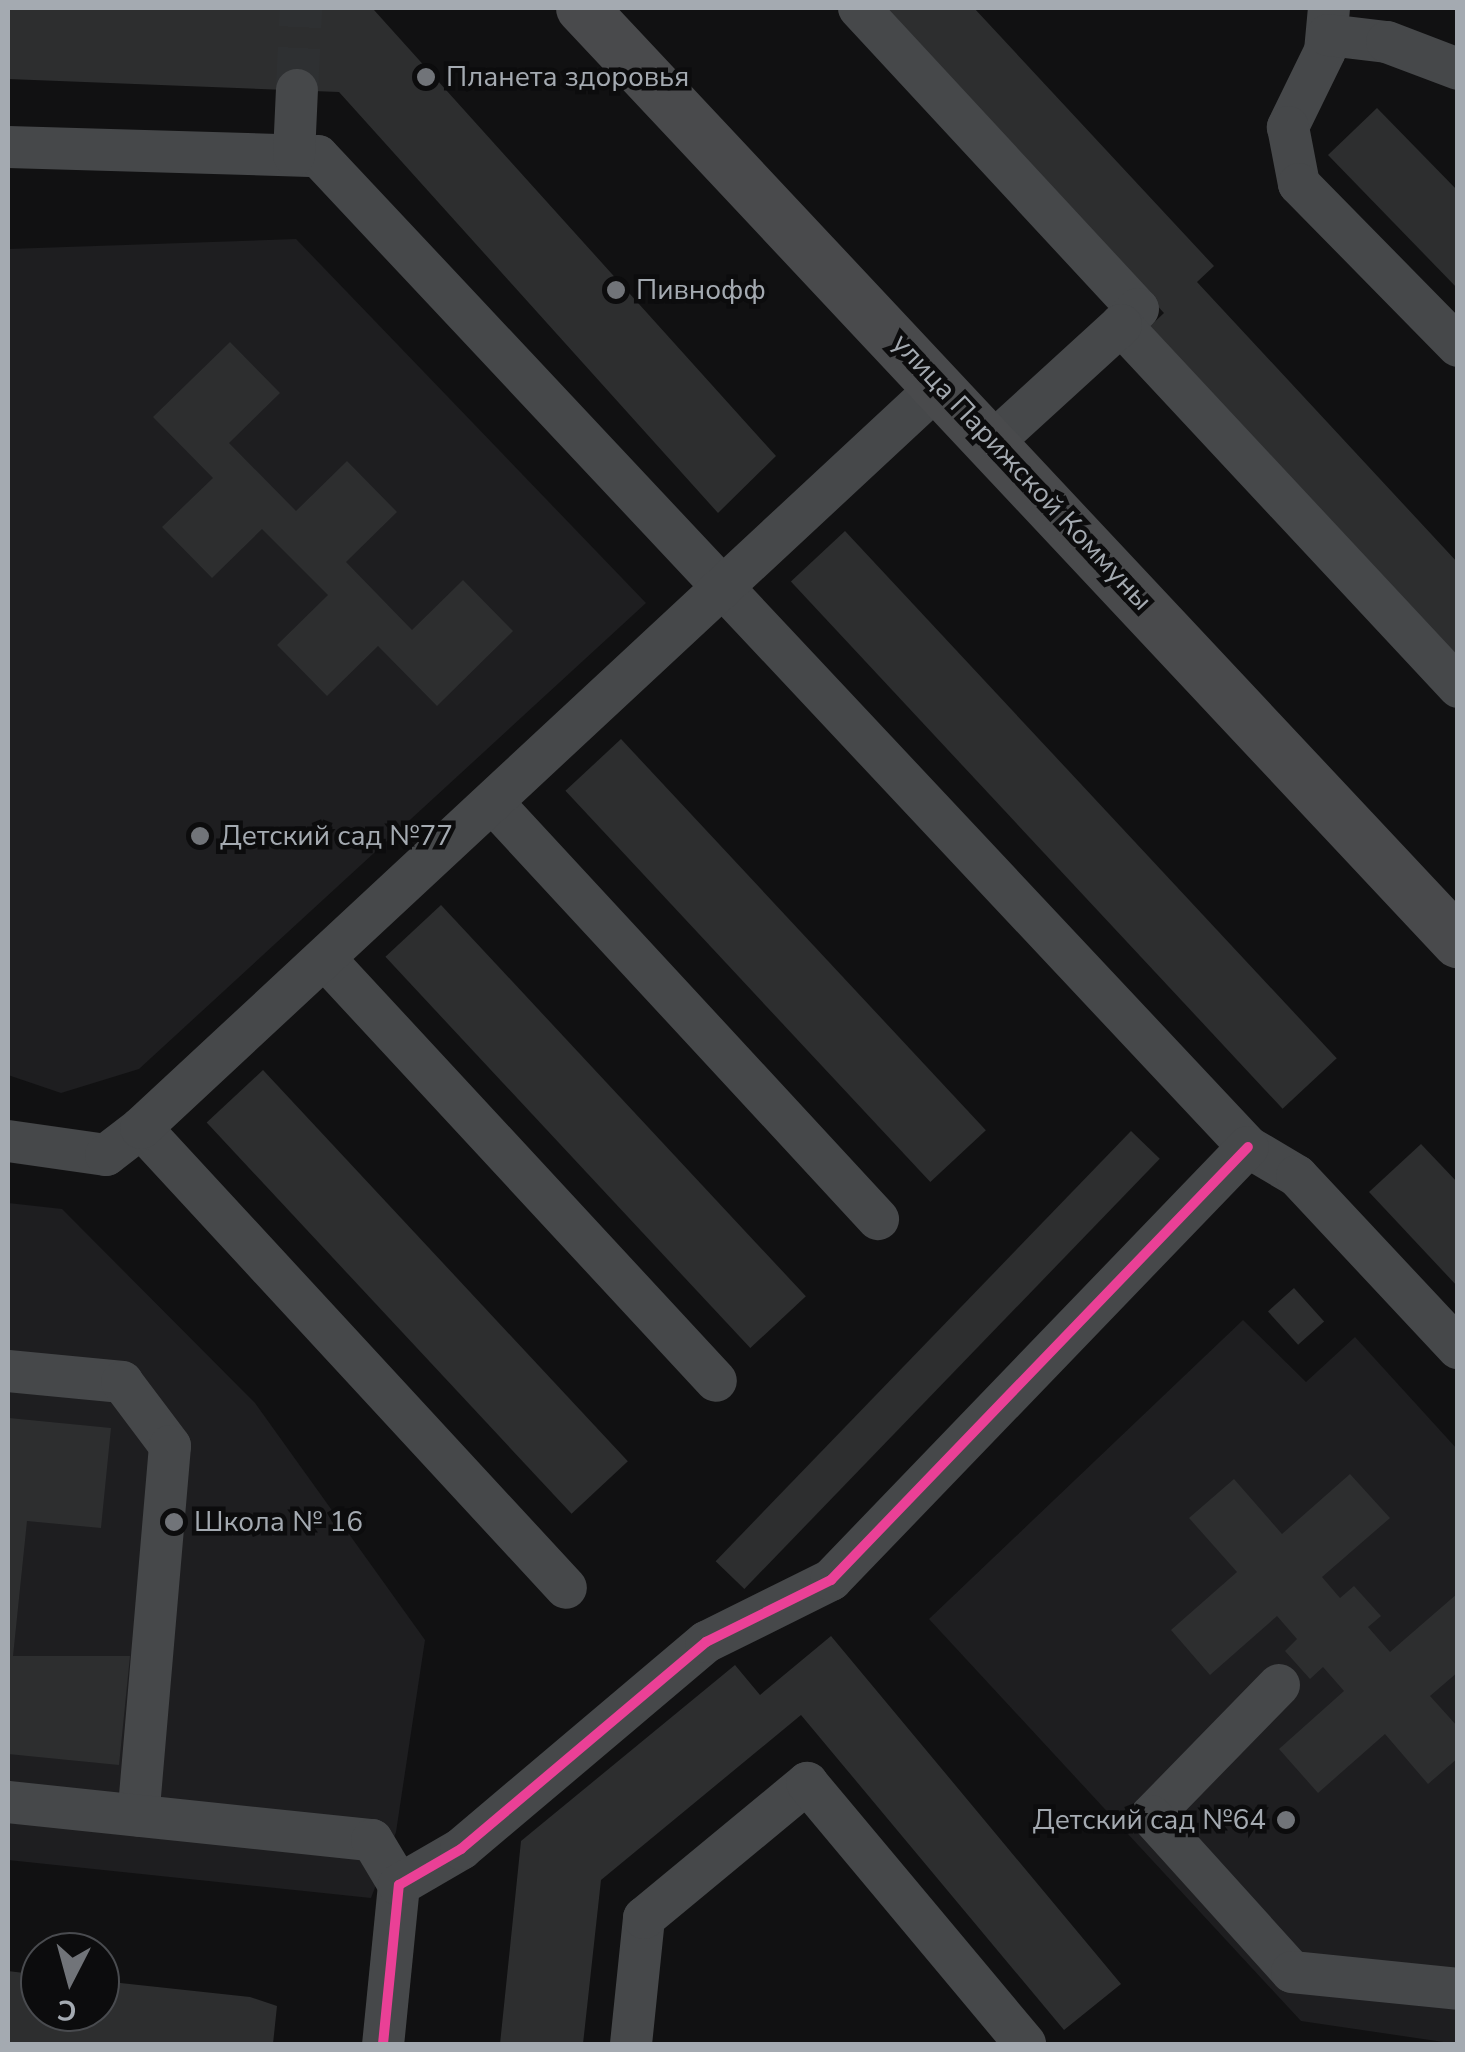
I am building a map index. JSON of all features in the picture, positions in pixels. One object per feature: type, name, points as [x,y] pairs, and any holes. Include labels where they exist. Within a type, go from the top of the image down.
[{"type":"main road","name":"улица Парижской Коммуны","points":[[582,8],[942,384],[1458,942]]},
{"type":"street","points":[[859,8],[1138,308],[994,441]]},
{"type":"street","points":[[1458,69],[1328,21],[1288,127],[1299,184],[1458,346]]},
{"type":"street","points":[[294,155],[297,90]]},
{"type":"street","points":[[8,147],[318,156],[1248,1147],[1297,1176],[1458,1348]]},
{"type":"street","points":[[1121,325],[1458,687]]},
{"type":"street","points":[[8,1141],[106,1155],[141,1128],[726,589],[942,384]]},
{"type":"street","points":[[493,803],[878,1219]]},
{"type":"street","points":[[325,959],[716,1381]]},
{"type":"street","points":[[141,1128],[566,1588]]},
{"type":"street","points":[[399,1885],[461,1849],[706,1642],[832,1580],[1248,1147]]},
{"type":"street","points":[[8,1371],[122,1382],[170,1446],[138,1816]]},
{"type":"street","points":[[1280,1686],[1151,1816],[1292,1972],[1458,1989]]},
{"type":"street","points":[[630,2044],[644,1918],[807,1783],[1025,2044]]},
{"type":"street","points":[[8,1802],[372,1840],[399,1885],[384,2044]]},
{"type":"shaded area","name":"Детский сад №77","points":[[296,239],[646,603],[139,1069],[61,1093],[8,1075],[8,249]]},
{"type":"shaded area","name":"Школа № 16","points":[[8,1203],[62,1209],[255,1403],[425,1640],[396,1832],[371,1898],[8,1860]]},
{"type":"shaded area","name":"Детский сад №64","points":[[1243,1320],[1306,1382],[1355,1337],[1457,1449],[1457,2044],[1301,2021],[929,1619]]},
{"type":"building","points":[[8,8],[374,10],[776,456],[718,513],[339,92],[8,79]]},
{"type":"building","points":[[879,8],[974,8],[1214,266],[1197,282],[1458,563],[1458,664],[1147,329],[1164,313]]},
{"type":"building","points":[[1377,108],[1458,191],[1458,289],[1328,155]]},
{"type":"building","points":[[230,342],[280,393],[229,443],[296,511],[347,461],[397,512],[346,562],[412,630],[463,580],[513,631],[437,706],[378,646],[327,696],[277,645],[328,595],[262,529],[212,578],[162,527],[213,478],[153,417]]},
{"type":"building","points":[[845,531],[1337,1058],[1283,1109],[791,581]]},
{"type":"building","points":[[621,739],[986,1130],[930,1182],[565,791]]},
{"type":"building","points":[[441,905],[806,1296],[750,1348],[385,957]]},
{"type":"building","points":[[263,1070],[628,1461],[572,1514],[207,1123]]},
{"type":"building","points":[[1131,1131],[1160,1159],[744,1589],[716,1561]]},
{"type":"building","points":[[1421,1144],[1458,1183],[1458,1287],[1369,1192]]},
{"type":"building","points":[[1294,1288],[1324,1321],[1298,1345],[1268,1311]]},
{"type":"building","points":[[9,1418],[111,1428],[101,1528],[27,1521],[13,1656],[130,1656],[119,1765],[8,1754]]},
{"type":"building","points":[[1350,1474],[1390,1518],[1322,1577],[1340,1598],[1354,1586],[1381,1616],[1368,1627],[1390,1652],[1458,1593],[1458,1672],[1430,1696],[1458,1727],[1458,1758],[1428,1784],[1385,1734],[1318,1793],[1279,1749],[1344,1691],[1323,1667],[1310,1679],[1285,1651],[1297,1639],[1277,1616],[1210,1675],[1171,1630],[1237,1572],[1189,1518],[1234,1479],[1282,1534]]},
{"type":"building","points":[[831,1636],[1121,1984],[1064,2030],[801,1715],[601,1880],[583,2044],[500,2044],[521,1841],[735,1665],[760,1695]]},
{"type":"building","points":[[8,1971],[20,1972],[20,2032],[120,2032],[120,1983],[250,1997],[277,2006],[273,2044],[8,2044]]},
{"type":"tunnel","points":[[297,90],[301,8]]},
{"type":"cycle path","points":[[383,2044],[399,1885],[461,1849],[706,1642],[831,1580],[1248,1147]]},
{"type":"place","name":"Планета здоровья","points":[[426,77]]},
{"type":"place","name":"Пивнофф","points":[[616,290]]},
{"type":"place","name":"Детский сад №77","points":[[200,836]]},
{"type":"place","name":"Школа № 16","points":[[174,1522]]},
{"type":"place","name":"Детский сад №64","points":[[1286,1820]]}]
